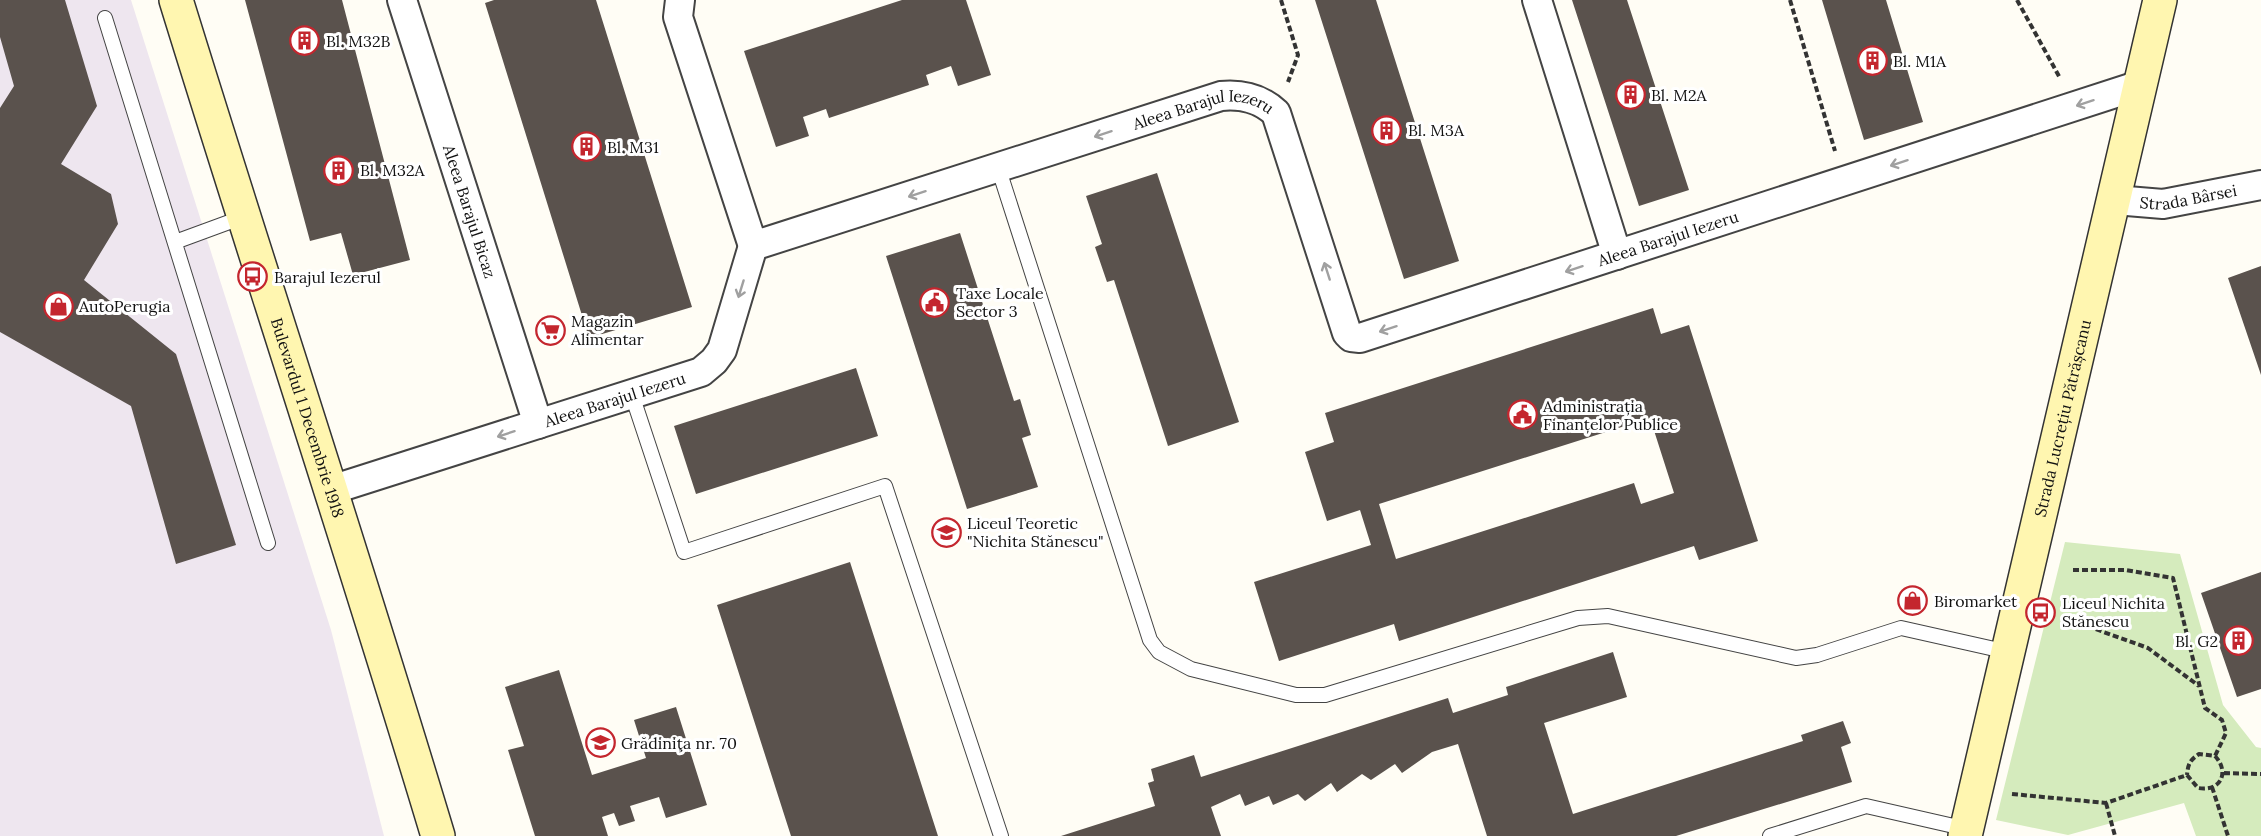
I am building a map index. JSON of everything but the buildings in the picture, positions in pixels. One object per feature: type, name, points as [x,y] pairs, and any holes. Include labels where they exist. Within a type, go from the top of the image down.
[{"type":"main road","name":"Bulevardul 1 Decembrie 1918","points":[[176,0],[243,217],[374,622],[438,836]]},
{"type":"main road","name":"Strada Lucrețiu Pătrășcanu","points":[[1966,833],[2160,0]]},
{"type":"street","name":"Aleea Barajul Bicaz","points":[[402,0],[538,424]]},
{"type":"street","points":[[680,0],[678,17],[753,246]]},
{"type":"street","points":[[1537,0],[1617,255]]},
{"type":"street","name":"Aleea Barajul Iezeru","points":[[331,490],[701,372],[714,361],[722,350],[753,246],[1221,96],[1237,95],[1256,99],[1276,113],[1347,333],[1351,337],[1360,338],[2140,85]]},
{"type":"street","name":"Strada Bârsei","points":[[2115,200],[2163,204],[2261,185]]},
{"type":"lane","points":[[105,18],[268,543]]},
{"type":"lane","points":[[998,167],[1150,639],[1159,652],[1174,661],[1191,669],[1296,695],[1325,695],[1578,618],[1592,616],[1608,616],[1796,658],[1817,655],[1901,628],[2008,652]]},
{"type":"lane","points":[[175,242],[243,217]]},
{"type":"lane","points":[[632,395],[684,552],[885,486],[1001,836]]},
{"type":"lane","points":[[1770,836],[1866,806],[1966,833]]},
{"type":"path","points":[[1276,113],[1298,55],[1281,0]]},
{"type":"path","points":[[1790,0],[1844,181]]},
{"type":"path","points":[[2017,0],[2061,81],[2068,109]]},
{"type":"path","points":[[2073,570],[2126,570],[2174,578],[2205,708],[2222,720],[2226,733],[2215,756]]},
{"type":"path","points":[[2062,617],[2148,648],[2200,686]]},
{"type":"path","points":[[2208,753],[2222,763],[2224,773],[2220,782],[2212,788],[2198,788],[2187,775],[2188,765],[2192,758],[2208,753]]},
{"type":"path","points":[[2224,773],[2261,774]]},
{"type":"path","points":[[2012,794],[2106,803],[2187,775]]},
{"type":"path","points":[[2212,788],[2228,836]]},
{"type":"path","points":[[2106,803],[2115,836]]},
{"type":"shaded area","points":[[0,0],[131,0],[331,630],[384,836],[0,836]]},
{"type":"green space","points":[[2065,542],[2180,554],[2223,705],[2256,747],[2261,748],[2261,836],[2196,836],[2184,803],[2068,835],[1996,820]]},
{"type":"place","name":"Bl. M32B","points":[[305,41]]},
{"type":"place","name":"Bl. M1A","points":[[1872,61]]},
{"type":"place","name":"Bl. M2A","points":[[1630,95]]},
{"type":"place","name":"Bl. M3A","points":[[1387,130]]},
{"type":"place","name":"Bl. M31","points":[[586,147]]},
{"type":"place","name":"Bl. M32A","points":[[339,170]]},
{"type":"place","name":"Barajul Iezerul","points":[[253,277]]},
{"type":"place","name":"Taxe Locale Sector 3","points":[[935,302]]},
{"type":"place","name":"AutoPerugia","points":[[58,306]]},
{"type":"place","name":"Magazin Alimentar","points":[[550,330]]},
{"type":"place","name":"Administrația Finanțelor Publice","points":[[1522,415]]},
{"type":"place","name":"Liceul Teoretic \"Nichita Stănescu\"","points":[[946,532]]},
{"type":"place","name":"Biromarket","points":[[1913,601]]},
{"type":"place","name":"Liceul Nichita Stănescu","points":[[2041,612]]},
{"type":"place","name":"Bl. G2","points":[[2239,641]]},
{"type":"place","name":"Grădiniţa nr. 70","points":[[600,743]]}]
